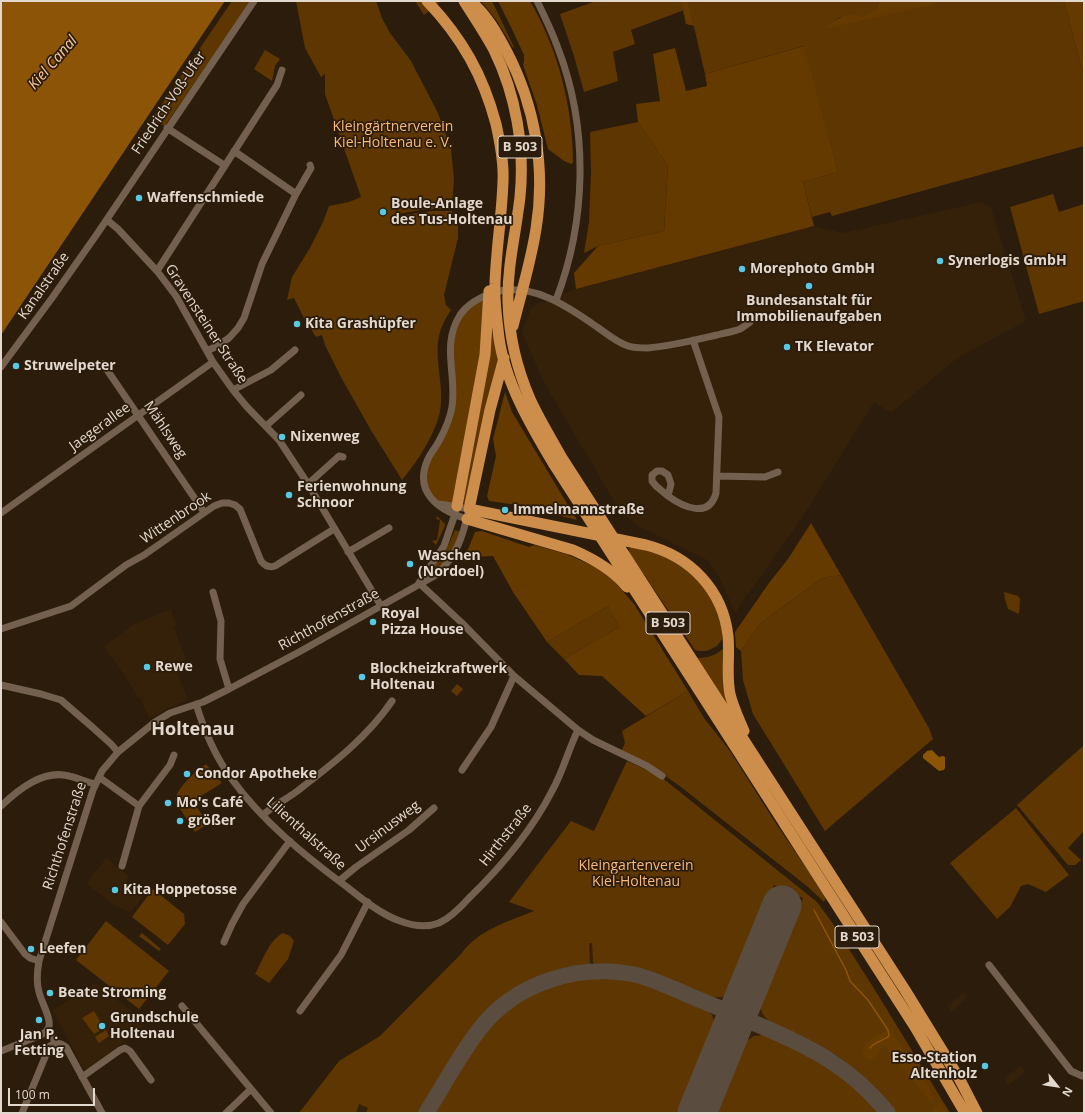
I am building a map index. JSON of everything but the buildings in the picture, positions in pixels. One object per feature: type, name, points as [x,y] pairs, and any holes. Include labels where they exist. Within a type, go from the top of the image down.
[{"type":"highway","name":"B 503","points":[[427,1],[452,28],[466,49],[480,76],[491,106],[500,140],[503,180],[500,229],[493,252],[492,305],[501,349],[510,377],[529,421],[553,463],[915,1027],[965,1113]]},
{"type":"highway","name":"B 503","points":[[464,1],[494,50],[507,81],[513,101],[517,123],[520,147],[521,177],[519,208],[511,254],[508,302],[512,335],[519,370],[538,417],[580,487],[757,759],[909,997],[959,1078],[977,1113]]},
{"type":"highway","name":"B 503","points":[[468,514],[493,398],[525,280],[536,228],[540,186],[538,150],[527,99],[514,66],[486,18],[470,1]]},
{"type":"highway","points":[[456,511],[485,355],[492,305]]},
{"type":"highway","points":[[468,514],[568,529],[646,545],[666,551],[686,562],[702,577],[717,600],[724,616],[727,631],[728,679],[733,707],[757,759]]},
{"type":"highway","points":[[468,514],[573,550],[590,558],[612,572],[650,615]]},
{"type":"street","name":"Friedrich-Voß-Ufer","points":[[107,220],[254,1]]},
{"type":"street","points":[[537,1],[560,52],[569,83],[574,105],[580,161],[580,189],[575,235],[564,279],[556,300]]},
{"type":"street","points":[[157,271],[276,85],[282,70]]},
{"type":"street","points":[[168,128],[224,165]]},
{"type":"street","points":[[234,151],[296,194]]},
{"type":"street","points":[[207,351],[229,338],[244,318],[249,306],[256,277],[296,194],[311,168],[310,165]]},
{"type":"street","name":"Gravensteiner Straße","points":[[107,220],[118,229],[157,271],[176,296],[213,362],[233,390],[247,407],[279,440],[308,484],[381,606]]},
{"type":"street","name":"Kanalstraße","points":[[1,367],[107,220]]},
{"type":"street","points":[[468,514],[456,511],[433,501],[427,493],[424,483],[424,470],[429,456],[447,424],[452,406],[453,385],[450,355],[451,338],[455,325],[461,314],[475,301],[485,295],[502,290],[516,289],[539,295],[556,300],[572,309],[612,337],[627,345],[639,348],[650,348],[740,329],[750,322]]},
{"type":"street","points":[[668,496],[678,504],[700,508],[705,508],[710,505],[715,497],[719,417],[692,340]]},
{"type":"street","points":[[233,390],[271,370],[295,350]]},
{"type":"street","name":"Jaegerallee","points":[[1,514],[213,362]]},
{"type":"street","name":"Mählsweg","points":[[103,364],[204,512]]},
{"type":"street","points":[[266,426],[301,395]]},
{"type":"street","points":[[308,484],[338,456],[343,456]]},
{"type":"street","points":[[717,476],[765,477],[778,472]]},
{"type":"street","name":"Wittenbrook","points":[[1,629],[71,606],[126,565],[144,555],[204,512],[222,503],[229,503],[238,507],[245,519],[261,562],[269,567],[275,566],[334,529]]},
{"type":"street","points":[[456,511],[444,546],[419,583],[462,623],[514,676],[578,730],[593,740],[647,766],[662,776]]},
{"type":"street","name":"Richthofenstraße","points":[[102,1113],[66,1047],[56,1043],[48,1030],[50,1026],[49,1019],[41,1000],[37,982],[39,961],[86,808],[95,784],[108,762],[118,752],[172,711],[196,704],[229,689],[296,654],[419,583],[436,575],[448,562],[460,544],[468,514]]},
{"type":"street","points":[[348,552],[389,528]]},
{"type":"street","points":[[213,592],[222,621],[220,659],[229,689]]},
{"type":"street","points":[[462,770],[491,727],[514,676]]},
{"type":"street","points":[[1,685],[61,700],[118,752]]},
{"type":"street","points":[[263,815],[344,754],[381,717],[392,701]]},
{"type":"street","name":"Lilienthalstraße","points":[[196,704],[223,766],[249,800],[263,815],[290,841],[339,881],[368,902],[399,921],[422,926]]},
{"type":"street","name":"Hirthstraße","points":[[422,926],[438,923],[451,914],[486,882],[511,853],[532,825],[553,791],[578,730]]},
{"type":"street","points":[[122,866],[139,806],[170,765],[174,755]]},
{"type":"street","points":[[1,806],[26,785],[45,776],[68,776],[95,784]]},
{"type":"street","points":[[99,777],[139,806]]},
{"type":"street","name":"Ursinusweg","points":[[339,881],[356,867],[410,830],[434,808]]},
{"type":"street","points":[[224,942],[243,904],[290,841]]},
{"type":"street","points":[[300,1011],[341,955],[368,902]]},
{"type":"street","points":[[1,922],[25,954],[30,958],[39,961]]},
{"type":"street","points":[[989,965],[1071,1071],[1082,1076],[1084,1075]]},
{"type":"street","points":[[182,1006],[271,1113]]},
{"type":"street","points":[[1,1051],[41,1035],[48,1030]]},
{"type":"street","points":[[22,1113],[48,1050],[56,1043]]},
{"type":"street","points":[[82,1077],[125,1048],[129,1050],[151,1080]]},
{"type":"street","points":[[226,1113],[251,1088]]},
{"type":"shaded area","points":[[498,1],[530,1],[549,39],[567,100],[572,142],[573,163],[571,164],[564,161],[548,149],[537,105],[523,65],[524,55]]},
{"type":"shaded area","points":[[681,1],[688,1],[694,26],[686,24]]},
{"type":"shaded area","points":[[879,1],[933,1],[936,4],[824,29],[838,19],[848,15],[858,15],[863,17],[875,9]]},
{"type":"shaded area","points":[[1064,1],[1084,1],[1084,77]]},
{"type":"shaded area","points":[[804,46],[838,172],[803,182],[814,226],[576,289],[574,273],[598,246],[664,231],[668,166],[638,122],[636,104],[660,101],[653,54],[675,48],[686,91],[707,86],[705,74]]},
{"type":"shaded area","points":[[981,202],[991,207],[1026,321],[959,357],[891,413],[874,402],[804,515],[735,613],[720,578],[707,560],[642,528],[621,513],[544,383],[522,332],[531,308],[544,301],[576,289],[814,226],[843,233]]},
{"type":"shaded area","points":[[485,295],[488,306],[457,506],[446,505],[430,497],[423,478],[452,406],[450,355],[461,314]]},
{"type":"shaded area","points":[[505,392],[512,412],[577,520],[517,505],[489,501],[487,496],[496,456],[493,439]]},
{"type":"shaded area","points":[[811,523],[841,575],[822,578],[762,622],[741,651],[736,647],[735,632],[769,583],[788,559]]},
{"type":"shaded area","points":[[482,531],[529,547],[534,545],[566,554],[596,567],[614,581],[634,604],[688,691],[646,716],[602,676],[579,675],[564,659],[619,627],[608,606],[547,642],[513,592],[493,556],[476,557],[466,562],[462,560],[475,532]]},
{"type":"shaded area","points":[[171,609],[177,626],[174,627],[186,660],[175,665],[188,700],[166,709],[149,719],[140,697],[137,698],[133,688],[104,646],[134,624]]},
{"type":"shaded area","name":"Kita Hoppetosse","points":[[106,858],[129,877],[126,881],[144,895],[131,912],[116,906],[86,884]]},
{"type":"shaded area","points":[[783,874],[817,902],[831,921],[950,1113],[333,1113],[476,976]]},
{"type":"shaded area","name":"Grundschule Holtenau","points":[[94,982],[146,1022],[138,1032],[85,1071],[52,1010],[89,988]]},
{"type":"shaded area","points":[[963,992],[967,998],[951,1012],[947,1007]]},
{"type":"shaded area","points":[[888,1030],[921,1073],[931,1090],[934,1099],[931,1102],[895,1060],[885,1045],[873,1060],[868,1059],[862,1053],[868,1042]]},
{"type":"shaded area","points":[[1020,1066],[1025,1072],[1008,1085],[1004,1079]]},
{"type":"shaded area","points":[[940,1102],[948,1113],[934,1113],[932,1110]]},
{"type":"green space","points":[[232,1],[251,1],[165,126],[151,120]]},
{"type":"green space","name":"Kleingärtnerverein Kiel-Holtenau e. V.","points":[[296,1],[376,1],[382,18],[390,33],[411,61],[438,113],[451,149],[454,179],[452,209],[427,209],[398,214],[395,195],[397,216],[432,211],[452,211],[453,220],[458,219],[458,238],[444,295],[446,305],[451,310],[443,324],[438,343],[441,393],[440,413],[427,444],[402,480],[372,432],[342,379],[325,345],[322,335],[316,337],[294,298],[287,300],[292,277],[310,248],[329,206],[349,202],[361,197],[325,94],[325,74],[321,77],[305,48]]},
{"type":"green space","points":[[415,1],[441,1],[424,15]]},
{"type":"green space","points":[[481,1],[492,1],[514,47],[513,48],[497,21]]},
{"type":"green space","points":[[596,1],[681,1],[684,10],[631,30],[635,44],[613,52],[618,81],[584,92],[560,14]]},
{"type":"green space","points":[[688,1],[879,1],[875,9],[866,16],[861,18],[840,17],[826,28],[934,3],[933,1],[1064,1],[1084,77],[1084,146],[832,216],[830,212],[812,217],[803,182],[838,172],[803,46],[705,74]]},
{"type":"green space","points":[[265,50],[280,59],[275,66],[272,81],[254,69]]},
{"type":"green space","points":[[638,122],[668,166],[664,231],[598,246],[584,253],[589,222],[591,172],[590,132]]},
{"type":"green space","points":[[1053,194],[1059,212],[1084,204],[1084,301],[1039,314],[1010,207]]},
{"type":"green space","points":[[492,321],[500,354],[466,504],[463,503]]},
{"type":"green space","points":[[437,516],[445,526],[436,545],[432,541],[437,540],[440,520],[436,519]]},
{"type":"green space","points":[[455,530],[461,532],[446,560],[433,573],[431,572],[447,548]]},
{"type":"green space","points":[[634,546],[679,561],[711,594],[722,627],[722,639],[717,646],[707,651],[695,650],[629,555],[628,551],[630,547]]},
{"type":"green space","points":[[841,575],[929,728],[933,739],[825,831],[753,714],[743,680],[741,651],[762,622],[822,578]]},
{"type":"green space","points":[[1004,592],[1018,596],[1020,599],[1019,614],[1008,609]]},
{"type":"green space","points":[[608,606],[619,627],[564,659],[547,642]]},
{"type":"green space","points":[[725,647],[732,712],[695,658],[711,656],[718,653]]},
{"type":"green space","points":[[457,684],[463,689],[457,696],[451,691]]},
{"type":"green space","points":[[688,691],[704,718],[730,751],[773,819],[826,897],[824,902],[808,887],[681,787],[660,772],[621,752],[625,743],[622,731]]},
{"type":"green space","points":[[1084,745],[1084,831],[1068,848],[1081,860],[1075,865],[1068,865],[1017,805]]},
{"type":"green space","name":"Kleingartenverein Kiel-Holtenau","points":[[627,761],[660,776],[817,902],[831,921],[875,990],[950,1113],[897,1113],[870,1083],[839,1057],[796,1033],[776,1025],[769,1021],[765,1016],[759,1004],[803,898],[774,885],[730,992],[722,997],[710,998],[649,973],[620,967],[596,966],[593,962],[592,943],[589,943],[589,966],[552,973],[524,986],[504,1000],[487,1015],[458,1051],[420,1113],[366,1113],[368,1108],[359,1104],[356,1113],[299,1113],[339,1061],[380,1036],[476,939],[484,933],[504,923],[534,911],[509,902],[571,821],[594,831]]},
{"type":"green space","points":[[206,764],[222,783],[193,801],[208,824],[195,832],[175,801],[176,796],[183,785],[192,775]]},
{"type":"green space","points":[[1016,808],[1069,875],[1046,892],[1028,884],[1021,886],[1010,907],[997,919],[950,863]]},
{"type":"green space","points":[[153,889],[184,914],[185,924],[168,945],[132,917]]},
{"type":"green space","points":[[106,921],[169,971],[139,1009],[76,960]]},
{"type":"green space","points":[[142,933],[161,949],[159,951],[139,936]]},
{"type":"green space","points":[[283,933],[290,936],[294,941],[288,959],[269,983],[255,974],[270,945]]},
{"type":"green space","points":[[588,978],[616,978],[646,984],[702,1006],[712,1015],[715,1027],[679,1113],[433,1113],[480,1038],[497,1019],[519,1002],[542,989],[570,980]]},
{"type":"green space","points":[[94,1011],[104,1028],[94,1034],[82,1018]]},
{"type":"green space","points":[[106,1030],[109,1036],[99,1043],[95,1037]]},
{"type":"green space","points":[[764,1035],[815,1060],[842,1078],[867,1100],[878,1113],[713,1113],[742,1044],[754,1036]]},
{"type":"water","name":"Kiel Canal","points":[[4,1],[225,1],[1,335],[1,4]]},
{"type":"water","points":[[932,750],[939,757],[945,757],[944,770],[939,771],[923,758],[923,755],[927,751]]},
{"type":"waterway","points":[[814,910],[846,970],[850,981],[868,1000],[888,1030],[889,1036],[874,1044],[870,1048]]},
{"type":"taxiway","points":[[426,1113],[467,1047],[482,1026],[496,1011],[512,998],[530,988],[550,980],[570,975],[590,972],[611,972],[638,975],[722,1009],[728,1019],[728,1031],[720,1055]]},
{"type":"taxiway","points":[[726,1045],[737,1029],[745,1024],[754,1023],[793,1040],[827,1059],[859,1082],[888,1113]]},
{"type":"runway","points":[[697,1113],[782,905]]},
{"type":"place","name":"Waffenschmiede","points":[[139,198]]},
{"type":"place","name":"Boule-Anlage des Tus-Holtenau","points":[[383,212]]},
{"type":"place","name":"Synerlogis GmbH","points":[[940,261]]},
{"type":"place","name":"Morephoto GmbH","points":[[742,269]]},
{"type":"place","name":"Bundesanstalt für Immobilienaufgaben","points":[[809,286]]},
{"type":"place","name":"Kita Grashüpfer","points":[[297,324]]},
{"type":"place","name":"TK Elevator","points":[[787,347]]},
{"type":"place","name":"Struwelpeter","points":[[16,366]]},
{"type":"place","name":"Nixenweg","points":[[282,437]]},
{"type":"place","name":"Ferienwohnung Schnoor","points":[[289,495]]},
{"type":"place","name":"Immelmannstraße","points":[[505,510]]},
{"type":"place","name":"Waschen (Nordoel)","points":[[410,564]]},
{"type":"place","name":"Royal Pizza House","points":[[373,622]]},
{"type":"place","name":"Rewe","points":[[147,667]]},
{"type":"place","name":"Blockheizkraftwerk Holtenau","points":[[362,677]]},
{"type":"place","name":"Condor Apotheke","points":[[187,774]]},
{"type":"place","name":"Mo's Café","points":[[168,803]]},
{"type":"place","name":"größer","points":[[180,821]]},
{"type":"place","name":"Kita Hoppetosse","points":[[115,890]]},
{"type":"place","name":"Leefen","points":[[31,949]]},
{"type":"place","name":"Beate Stroming","points":[[50,993]]},
{"type":"place","name":"Jan P. Fetting","points":[[39,1020]]},
{"type":"place","name":"Grundschule Holtenau","points":[[102,1026]]},
{"type":"place","name":"Esso-Station Altenholz","points":[[985,1066]]},
{"type":"district","name":"Holtenau","points":[[193,730]]}]
